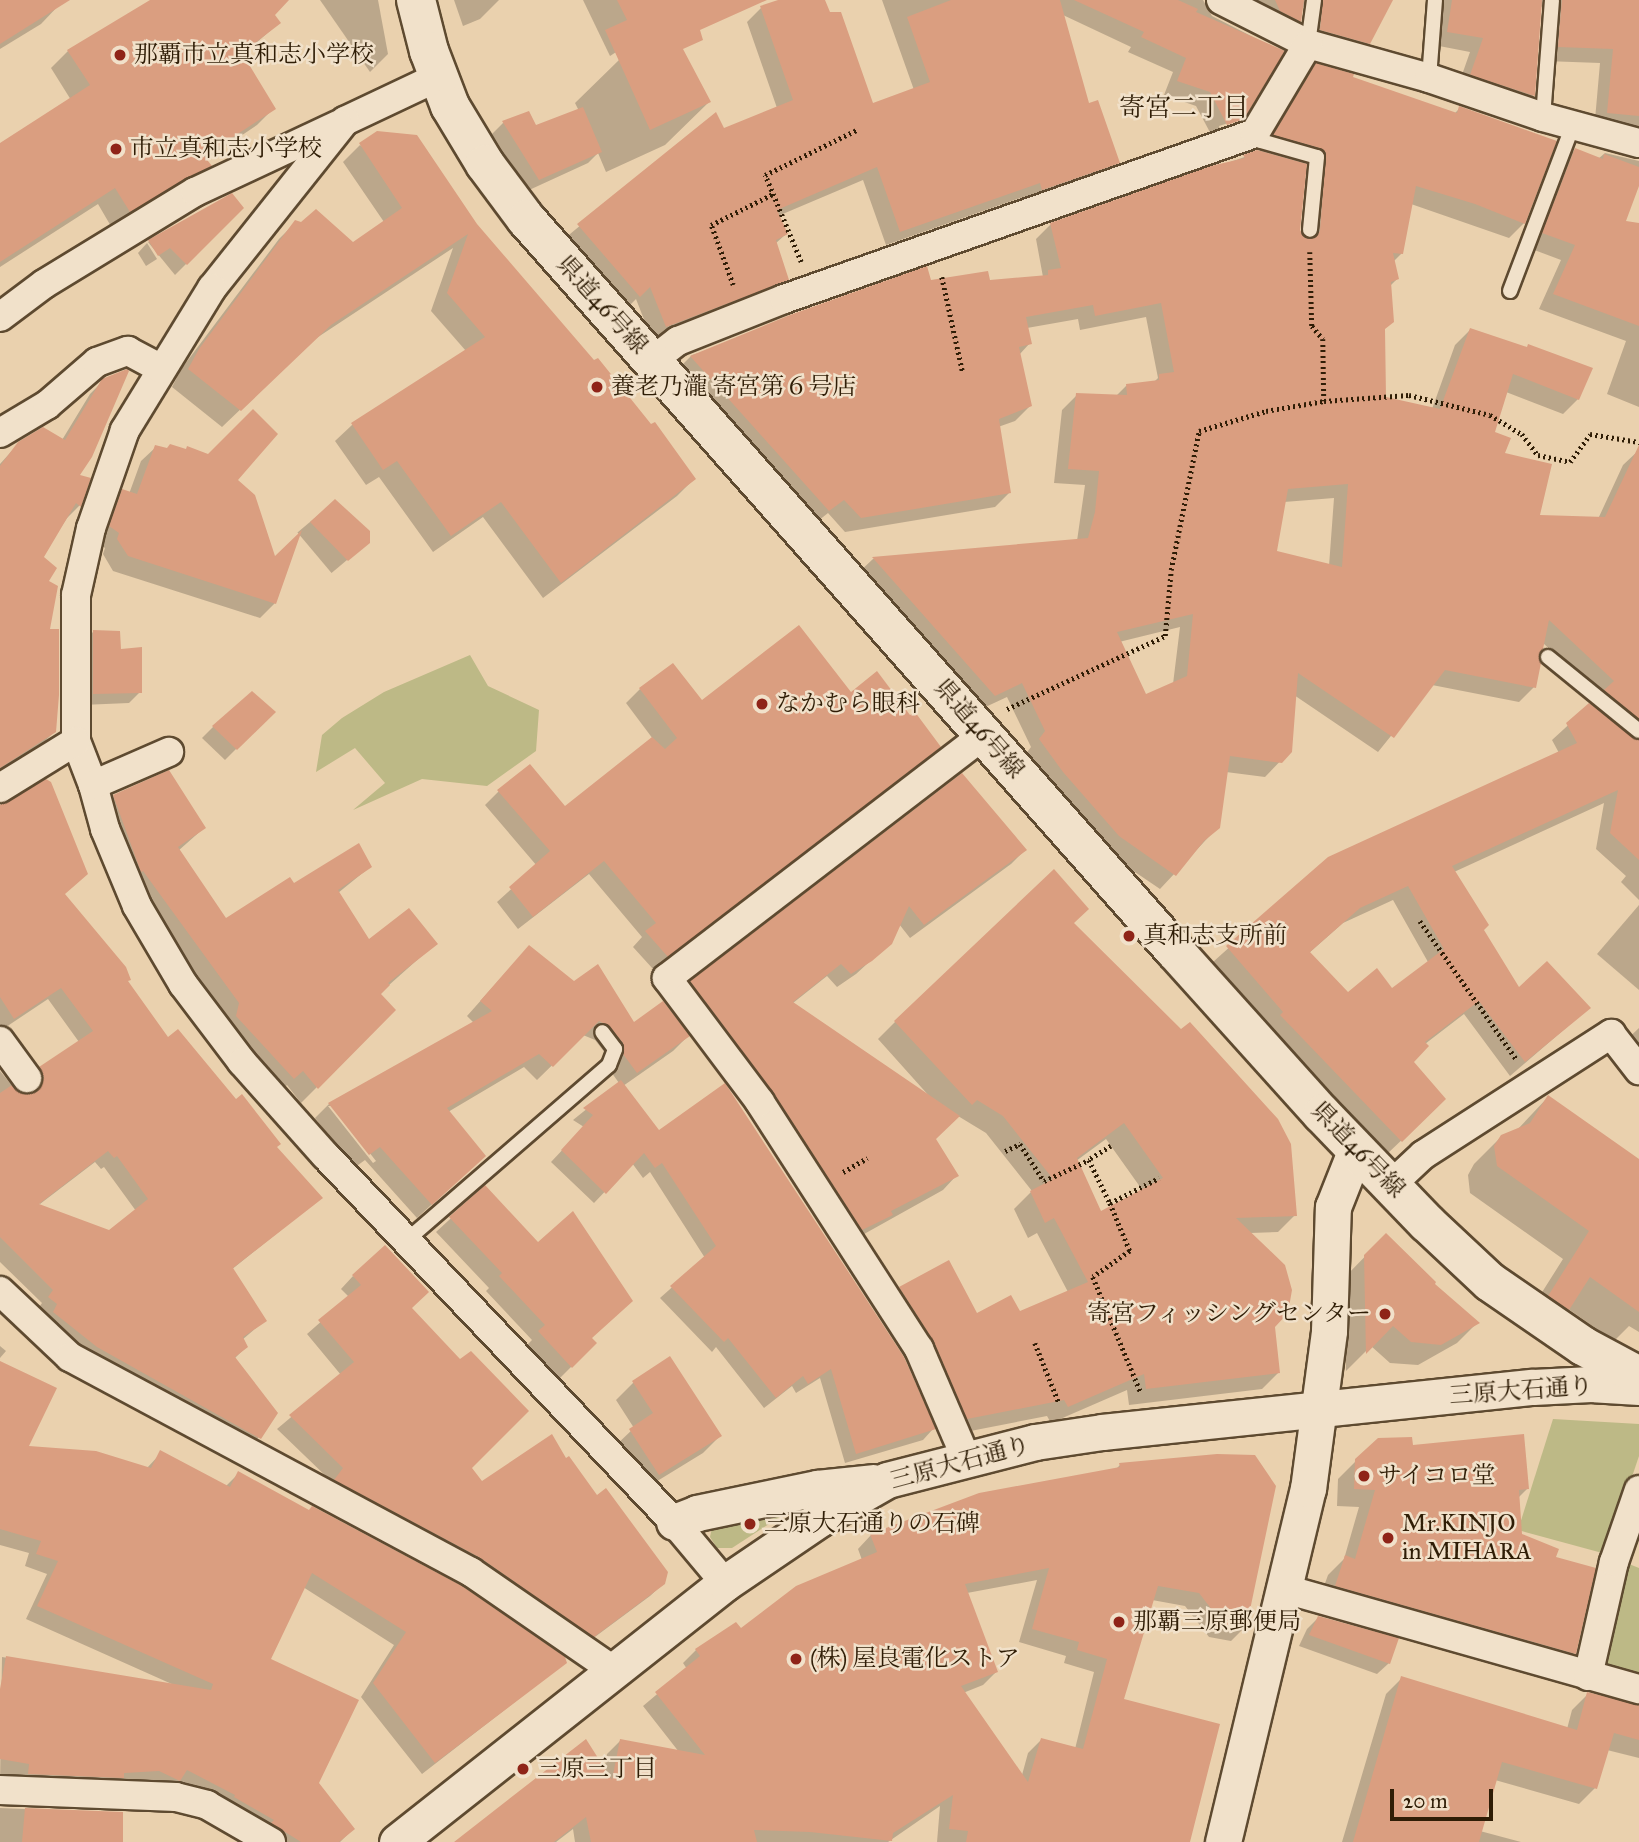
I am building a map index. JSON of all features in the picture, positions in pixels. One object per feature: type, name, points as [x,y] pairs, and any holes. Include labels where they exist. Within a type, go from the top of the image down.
[{"type":"main road","name":"県道46号線","points":[[416,0],[438,77],[469,141],[501,187],[652,361],[991,724],[1356,1149],[1391,1185],[1490,1282],[1583,1346],[1639,1376]]},
{"type":"street","points":[[1221,0],[1308,44],[1429,78],[1543,117],[1639,143]]},
{"type":"street","points":[[652,361],[678,341],[744,315],[1255,133],[1308,44]]},
{"type":"street","points":[[0,317],[44,284],[195,192],[438,77]]},
{"type":"street","points":[[345,121],[212,288],[125,430],[88,541],[76,595],[76,741],[93,785],[105,829],[137,906],[183,984],[251,1072],[325,1155],[674,1522],[725,1583]]},
{"type":"street","points":[[0,433],[47,405],[97,362],[128,351],[162,369]]},
{"type":"street","points":[[965,1458],[919,1349],[760,1101],[667,978],[991,724]]},
{"type":"street","points":[[0,788],[76,741]]},
{"type":"street","points":[[93,785],[169,752]]},
{"type":"street","points":[[1391,1185],[1423,1155],[1611,1034],[1639,1070]]},
{"type":"street","points":[[0,1041],[27,1079]]},
{"type":"street","points":[[1223,1842],[1308,1489],[1329,1331],[1333,1207],[1356,1149]]},
{"type":"street","points":[[0,1292],[71,1357],[471,1572],[613,1670]]},
{"type":"street","name":"三原大石通り","points":[[401,1841],[725,1583],[818,1519],[887,1480],[965,1458],[1102,1432],[1533,1387],[1591,1384],[1639,1387]]},
{"type":"street","points":[[674,1522],[697,1513],[817,1488],[887,1480]]},
{"type":"street","points":[[1588,1676],[1614,1562],[1639,1490]]},
{"type":"street","points":[[1285,1589],[1639,1689]]},
{"type":"street","points":[[0,1790],[176,1797],[207,1805],[271,1842]]},
{"type":"lane","points":[[1308,44],[1314,0]]},
{"type":"lane","points":[[1429,78],[1435,0]]},
{"type":"lane","points":[[1543,117],[1552,0]]},
{"type":"lane","points":[[1510,291],[1573,125]]},
{"type":"lane","points":[[1255,133],[1261,141],[1317,157],[1310,230]]},
{"type":"lane","points":[[1548,657],[1639,731]]},
{"type":"lane","points":[[407,1240],[609,1065],[615,1049],[602,1032]]},
{"type":"path","points":[[813,289],[765,175],[857,130]]},
{"type":"path","points":[[744,315],[710,225],[773,194]]},
{"type":"path","points":[[1310,230],[1312,326],[1323,339],[1324,401]]},
{"type":"path","points":[[934,246],[963,373]]},
{"type":"path","points":[[991,724],[1165,636],[1171,570],[1199,431],[1266,411],[1324,401],[1409,395],[1490,415],[1522,434],[1538,455],[1570,462],[1590,434],[1639,442]]},
{"type":"path","points":[[1420,922],[1534,1083]]},
{"type":"path","points":[[1005,1151],[1020,1144],[1044,1181],[1089,1160],[1111,1146]]},
{"type":"path","points":[[1089,1160],[1130,1251],[1093,1277],[1144,1400]]},
{"type":"path","points":[[1110,1203],[1159,1178]]},
{"type":"path","points":[[1035,1343],[1063,1414]]},
{"type":"shaded area","points":[[470,655],[488,686],[539,710],[536,751],[487,786],[422,779],[353,810],[385,783],[355,748],[316,772],[322,735],[342,718],[384,692]]},
{"type":"shaded area","points":[[1553,1419],[1639,1424],[1639,1456],[1606,1554],[1518,1530]]},
{"type":"shaded area","points":[[789,1511],[732,1548],[717,1548],[710,1537],[712,1527]]},
{"type":"shaded area","points":[[1629,1564],[1639,1568],[1639,1681],[1604,1672],[1604,1637]]},
{"type":"building","points":[[0,0],[70,0],[0,44]]},
{"type":"building","name":"市立真和志小学校","points":[[150,0],[289,0],[275,15],[281,23],[242,53],[276,109],[204,156],[212,166],[130,212],[115,188],[0,262],[0,143],[90,85],[67,50]]},
{"type":"building","points":[[617,0],[767,0],[700,30],[703,40],[683,49],[711,102],[650,130],[605,30],[627,20]]},
{"type":"building","points":[[778,0],[825,0],[830,12],[841,12],[873,103],[930,82],[907,17],[951,0],[1060,0],[1089,103],[1098,100],[1120,163],[1042,190],[1040,183],[900,232],[877,167],[777,210],[788,234],[776,240],[789,280],[666,327],[650,287],[640,297],[577,224],[716,112],[724,128],[793,100],[760,6]]},
{"type":"building","points":[[1074,0],[1178,0],[1198,9],[1196,12],[1285,51],[1244,119],[1227,125],[1210,92],[1177,81],[1186,58],[1141,37],[1144,32]]},
{"type":"building","points":[[1275,0],[1304,0],[1301,22],[1280,11]]},
{"type":"building","points":[[1323,0],[1393,0],[1370,44],[1320,30]]},
{"type":"building","points":[[1452,0],[1542,0],[1535,96],[1470,75],[1483,38],[1447,32]]},
{"type":"building","points":[[1562,0],[1639,0],[1639,116],[1607,113],[1613,49],[1558,47]]},
{"type":"building","points":[[1316,63],[1354,74],[1353,77],[1457,113],[1459,106],[1557,141],[1525,224],[1475,204],[1416,186],[1403,254],[1393,253],[1399,279],[1391,282],[1394,322],[1385,329],[1386,397],[1440,409],[1470,328],[1527,347],[1528,344],[1593,368],[1579,400],[1513,374],[1495,432],[1511,438],[1505,453],[1552,464],[1540,515],[1605,517],[1639,445],[1639,719],[1604,690],[1614,681],[1549,620],[1543,649],[1539,655],[1541,663],[1536,688],[1445,670],[1394,738],[1298,673],[1292,752],[1282,763],[1230,756],[1220,828],[1204,841],[1176,876],[1119,836],[1063,772],[1039,739],[1045,731],[1022,683],[995,696],[872,557],[1088,538],[1095,512],[1099,471],[1068,469],[1076,393],[1127,395],[1126,384],[1159,380],[1159,374],[1174,372],[1161,303],[1095,316],[1093,305],[1026,317],[1032,344],[1019,347],[1032,406],[999,419],[1011,493],[861,518],[844,500],[829,511],[690,356],[790,315],[927,266],[931,280],[988,271],[990,280],[1048,275],[1048,270],[1061,268],[1050,223],[1211,166],[1245,158],[1243,155],[1257,150],[1307,164],[1300,230],[1305,238],[1315,238],[1320,231],[1326,153],[1320,148],[1273,135]],"holes":[[[1348,484],[1342,567],[1277,551],[1288,489]],[[1193,614],[1187,676],[1146,694],[1117,632]]]},
{"type":"building","points":[[583,107],[602,152],[539,180],[502,121],[529,111],[536,125]]},
{"type":"building","points":[[377,131],[417,135],[477,224],[594,360],[598,358],[651,424],[655,422],[696,479],[561,583],[501,502],[451,536],[397,461],[383,470],[351,423],[485,337],[447,293],[468,234],[331,325],[241,411],[188,369],[199,349],[295,220],[301,222],[316,209],[353,242],[402,208],[359,143]]},
{"type":"building","points":[[1575,148],[1603,159],[1604,154],[1639,167],[1639,186],[1626,221],[1639,223],[1639,326],[1553,294],[1575,245],[1542,233]]},
{"type":"building","points":[[232,193],[244,208],[187,265],[170,248],[158,256],[148,240]]},
{"type":"building","points":[[127,369],[129,371],[92,457],[80,475],[91,478],[81,507],[76,503],[44,557],[57,568],[49,581],[58,586],[50,629],[59,629],[56,732],[0,768],[0,466],[18,442],[43,427],[65,440],[102,379]]},
{"type":"building","points":[[253,409],[278,434],[238,480],[255,495],[275,556],[302,530],[276,604],[128,556],[117,539],[119,533],[109,526],[122,489],[137,494],[155,445],[167,448],[170,444],[186,449],[187,446],[208,454]]},
{"type":"building","points":[[335,499],[370,531],[370,543],[348,561],[310,522]]},
{"type":"building","points":[[799,625],[851,692],[877,671],[910,715],[915,712],[941,747],[668,957],[645,931],[656,923],[604,861],[533,917],[509,887],[550,851],[497,790],[530,764],[565,806],[652,737],[665,749],[677,738],[639,688],[673,663],[702,700]]},
{"type":"building","points":[[93,630],[120,631],[121,649],[142,647],[142,693],[93,694]]},
{"type":"building","points":[[252,691],[276,712],[237,750],[212,726]]},
{"type":"building","points":[[1589,703],[1639,740],[1639,860],[1610,833],[1618,790],[1452,866],[1489,925],[1484,930],[1519,987],[1547,961],[1591,1008],[1525,1062],[1479,1001],[1425,1042],[1429,1046],[1414,1062],[1446,1099],[1402,1142],[1280,1015],[1283,1012],[1226,946],[1328,857],[1577,743],[1566,723]],"holes":[[[1408,886],[1444,949],[1392,988],[1377,968],[1348,992],[1310,952],[1360,908]]]},
{"type":"building","points":[[169,770],[206,828],[178,847],[226,918],[290,877],[294,883],[359,843],[372,867],[338,890],[369,939],[409,908],[438,944],[388,983],[390,985],[381,994],[396,1010],[318,1089],[303,1071],[294,1079],[236,1016],[239,1003],[143,871],[141,872],[113,795]]},
{"type":"building","points":[[962,773],[1027,850],[924,925],[909,906],[892,944],[872,961],[851,974],[841,964],[793,1002],[960,1116],[936,1139],[959,1176],[891,1211],[893,1215],[862,1230],[773,1092],[690,981]]},
{"type":"building","points":[[46,779],[51,782],[88,874],[65,894],[126,967],[131,980],[128,981],[168,1037],[178,1029],[236,1099],[242,1094],[281,1144],[277,1147],[323,1198],[233,1268],[267,1321],[243,1337],[248,1347],[235,1357],[278,1413],[261,1439],[97,1347],[53,1312],[57,1304],[48,1297],[53,1290],[0,1237],[0,1093],[12,1085],[21,1093],[36,1092],[44,1077],[39,1067],[93,1031],[61,988],[14,1019],[0,997],[0,805]],"holes":[[[108,1151],[114,1158],[117,1156],[148,1199],[109,1230],[39,1204]]]},
{"type":"building","points":[[1054,869],[1089,909],[1074,923],[1181,1029],[1190,1022],[1278,1119],[1291,1144],[1297,1216],[1236,1218],[1285,1265],[1292,1290],[1288,1313],[1275,1327],[1280,1373],[1146,1389],[1144,1374],[1068,1407],[1064,1400],[967,1419],[934,1342],[899,1287],[949,1260],[977,1313],[1011,1295],[1020,1311],[1088,1282],[1054,1218],[1045,1223],[1030,1191],[1053,1179],[1003,1116],[977,1100],[972,1105],[894,1021]],"holes":[[[1124,1123],[1163,1178],[1101,1211],[1077,1158]]]},
{"type":"building","points":[[529,945],[574,981],[598,964],[634,1022],[663,1001],[690,1036],[637,1073],[623,1054],[623,1043],[609,1026],[599,1021],[553,1067],[539,1054],[447,1108],[486,1156],[432,1205],[380,1147],[369,1155],[328,1103],[492,1011],[480,1001]]},
{"type":"building","points":[[621,1080],[659,1130],[725,1083],[904,1357],[936,1429],[856,1454],[831,1369],[808,1384],[803,1376],[776,1398],[728,1338],[724,1342],[670,1286],[716,1246],[662,1163],[655,1168],[644,1153],[606,1194],[561,1150],[593,1115],[583,1108]]},
{"type":"building","points":[[1548,1095],[1639,1159],[1639,1312],[1590,1277],[1569,1310],[1548,1296],[1589,1231],[1497,1166],[1494,1146],[1501,1135],[1530,1123]]},
{"type":"building","points":[[485,1185],[538,1242],[573,1211],[633,1301],[592,1338],[597,1343],[572,1368],[538,1331],[545,1325],[499,1276],[502,1273],[449,1217]]},
{"type":"building","name":"寄宮フィッシングセンター","points":[[1386,1233],[1436,1282],[1435,1284],[1480,1323],[1441,1345],[1411,1342],[1393,1326],[1366,1354],[1364,1255]]},
{"type":"building","points":[[385,1245],[429,1292],[412,1308],[460,1359],[471,1351],[529,1411],[472,1468],[482,1481],[552,1434],[566,1458],[569,1456],[597,1495],[606,1488],[668,1572],[665,1584],[594,1637],[479,1557],[334,1480],[343,1468],[289,1415],[354,1362],[318,1320],[361,1285],[352,1275]]},
{"type":"building","points":[[670,1356],[722,1436],[659,1475],[629,1429],[653,1413],[632,1381]]},
{"type":"building","points":[[0,1361],[57,1388],[29,1446],[96,1451],[151,1468],[160,1450],[230,1487],[238,1471],[309,1510],[312,1506],[462,1586],[565,1657],[567,1663],[435,1763],[373,1683],[406,1632],[312,1573],[271,1659],[359,1700],[319,1783],[355,1829],[339,1842],[301,1842],[271,1823],[274,1820],[234,1797],[235,1795],[187,1770],[180,1781],[159,1771],[124,1773],[124,1778],[28,1774],[29,1764],[0,1759],[0,1689],[6,1656],[211,1690],[213,1684],[37,1606],[58,1561],[36,1554],[41,1541],[0,1529]]},
{"type":"building","points":[[1524,1434],[1529,1489],[1519,1490],[1522,1534],[1559,1549],[1556,1557],[1596,1568],[1576,1654],[1335,1586],[1345,1555],[1355,1559],[1375,1490],[1354,1489],[1355,1459],[1378,1438],[1412,1437],[1413,1445]]},
{"type":"building","points":[[1217,1454],[1255,1455],[1276,1486],[1246,1629],[1223,1624],[1199,1593],[1158,1586],[1124,1699],[1220,1724],[1190,1842],[966,1842],[968,1831],[949,1829],[953,1795],[893,1833],[892,1841],[810,1832],[754,1830],[757,1842],[591,1842],[586,1817],[554,1842],[454,1842],[586,1739],[612,1780],[620,1739],[705,1755],[655,1692],[700,1656],[695,1649],[736,1622],[741,1628],[796,1586],[877,1552],[870,1534],[979,1493],[1120,1467],[1119,1463]],"holes":[[[1049,1568],[1032,1629],[1079,1642],[1077,1650],[1107,1659],[1083,1749],[1041,1738],[1028,1782],[961,1686],[998,1672],[965,1584]]]},
{"type":"building","points":[[1318,1616],[1399,1638],[1390,1664],[1309,1635]]},
{"type":"building","points":[[1401,1676],[1577,1730],[1587,1692],[1639,1705],[1639,1740],[1614,1733],[1597,1789],[1502,1762],[1479,1842],[1353,1842]]},
{"type":"building","points":[[25,1808],[123,1812],[123,1842],[22,1842]]},
{"type":"place","name":"那覇市立真和志小学校","points":[[120,55]]},
{"type":"place","name":"市立真和志小学校","points":[[116,149]]},
{"type":"place","name":"養老乃瀧 寄宮第６号店","points":[[597,387]]},
{"type":"place","name":"なかむら眼科","points":[[762,704]]},
{"type":"place","name":"真和志支所前","points":[[1129,936]]},
{"type":"place","name":"寄宮フィッシングセンター","points":[[1385,1314]]},
{"type":"place","name":"サイコロ堂","points":[[1364,1476]]},
{"type":"place","name":"三原大石通りの石碑","points":[[750,1524]]},
{"type":"place","name":"Mr.KINJO in MIHARA","points":[[1388,1538]]},
{"type":"place","name":"那覇三原郵便局","points":[[1119,1622]]},
{"type":"place","name":"(株) 屋良電化ストア","points":[[796,1659]]},
{"type":"place","name":"三原三丁目","points":[[523,1769]]},
{"type":"district","name":"寄宮二丁目","points":[[1184,108]]}]
